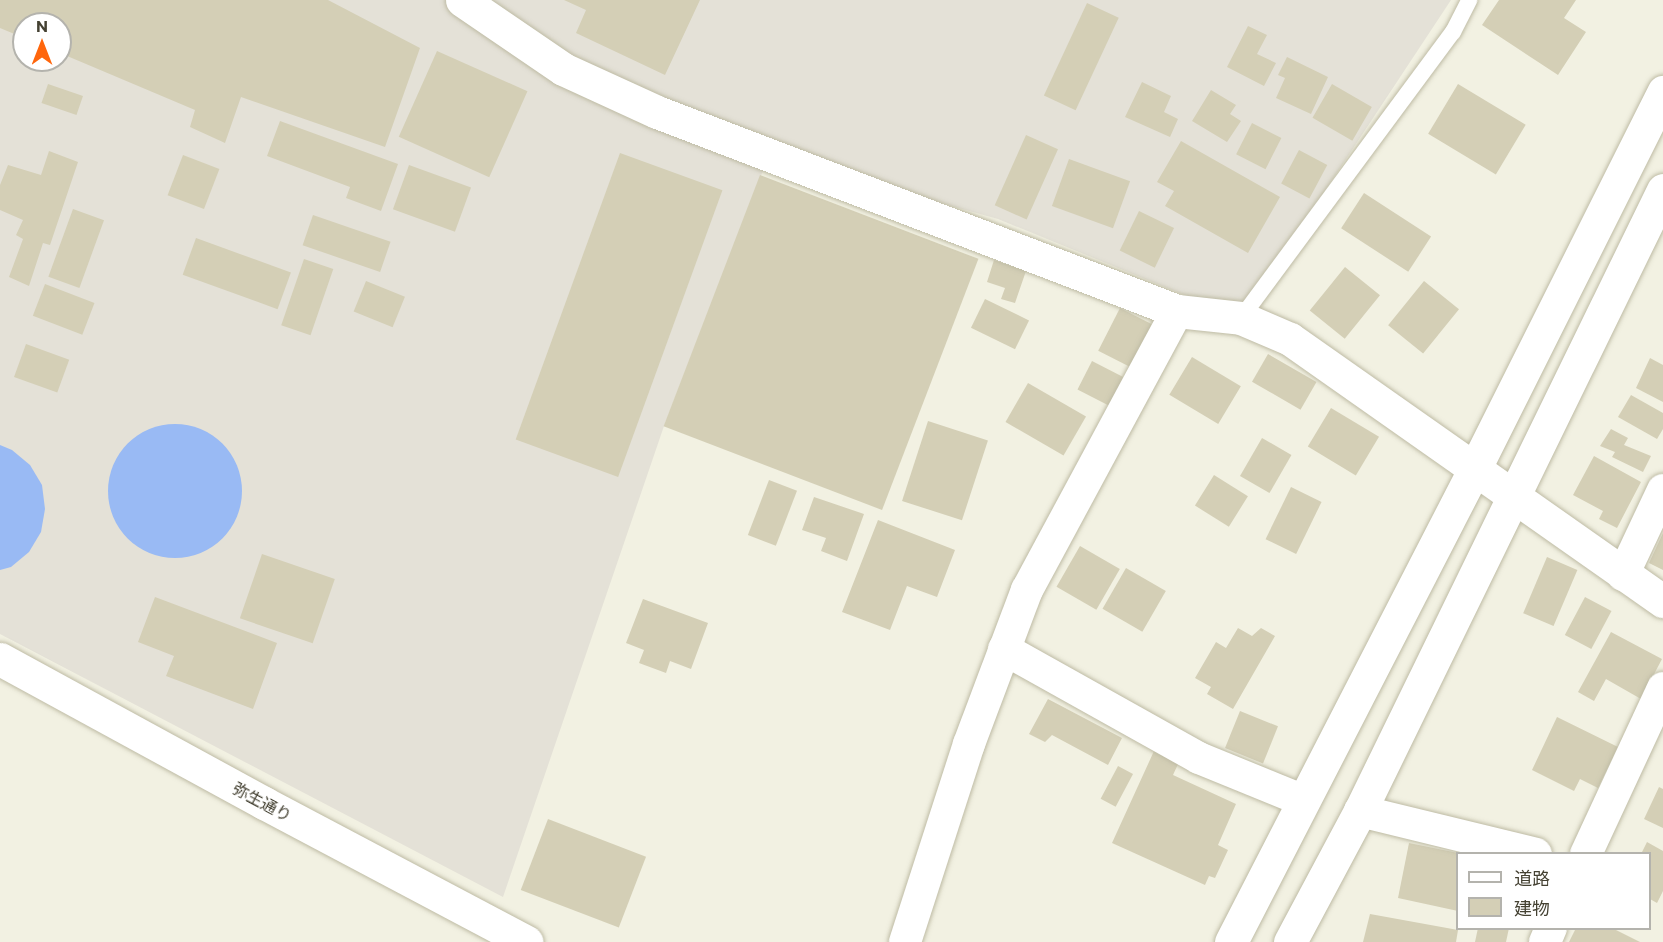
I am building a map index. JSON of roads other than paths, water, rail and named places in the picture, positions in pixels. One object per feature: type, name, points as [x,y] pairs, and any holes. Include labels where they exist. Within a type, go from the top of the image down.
[{"type":"street","points":[[462,0],[563,69],[657,112],[1177,311],[1240,318],[1290,339],[1663,601]]},
{"type":"street","points":[[1231,942],[1302,800],[1474,470],[1663,92]]},
{"type":"street","points":[[1290,942],[1360,811],[1663,190]]},
{"type":"street","points":[[905,942],[969,744],[1004,649],[1040,563],[1177,311]]},
{"type":"street","points":[[1623,575],[1663,490]]},
{"type":"street","points":[[1004,649],[1199,758],[1302,800]]},
{"type":"street","name":"弥生通り","points":[[0,659],[264,803],[527,942]]},
{"type":"street","points":[[1587,852],[1663,688]]},
{"type":"street","points":[[1360,811],[1528,852]]},
{"type":"lane","points":[[1240,318],[1446,40],[1469,0]]},
{"type":"water","points":[[175,424],[201,429],[222,444],[237,465],[242,491],[237,517],[222,538],[201,553],[175,558],[149,553],[128,538],[113,517],[108,491],[113,465],[128,444],[149,429]]},
{"type":"water","points":[[0,445],[12,450],[30,465],[42,485],[45,509],[41,532],[29,552],[11,567],[0,570]]}]
